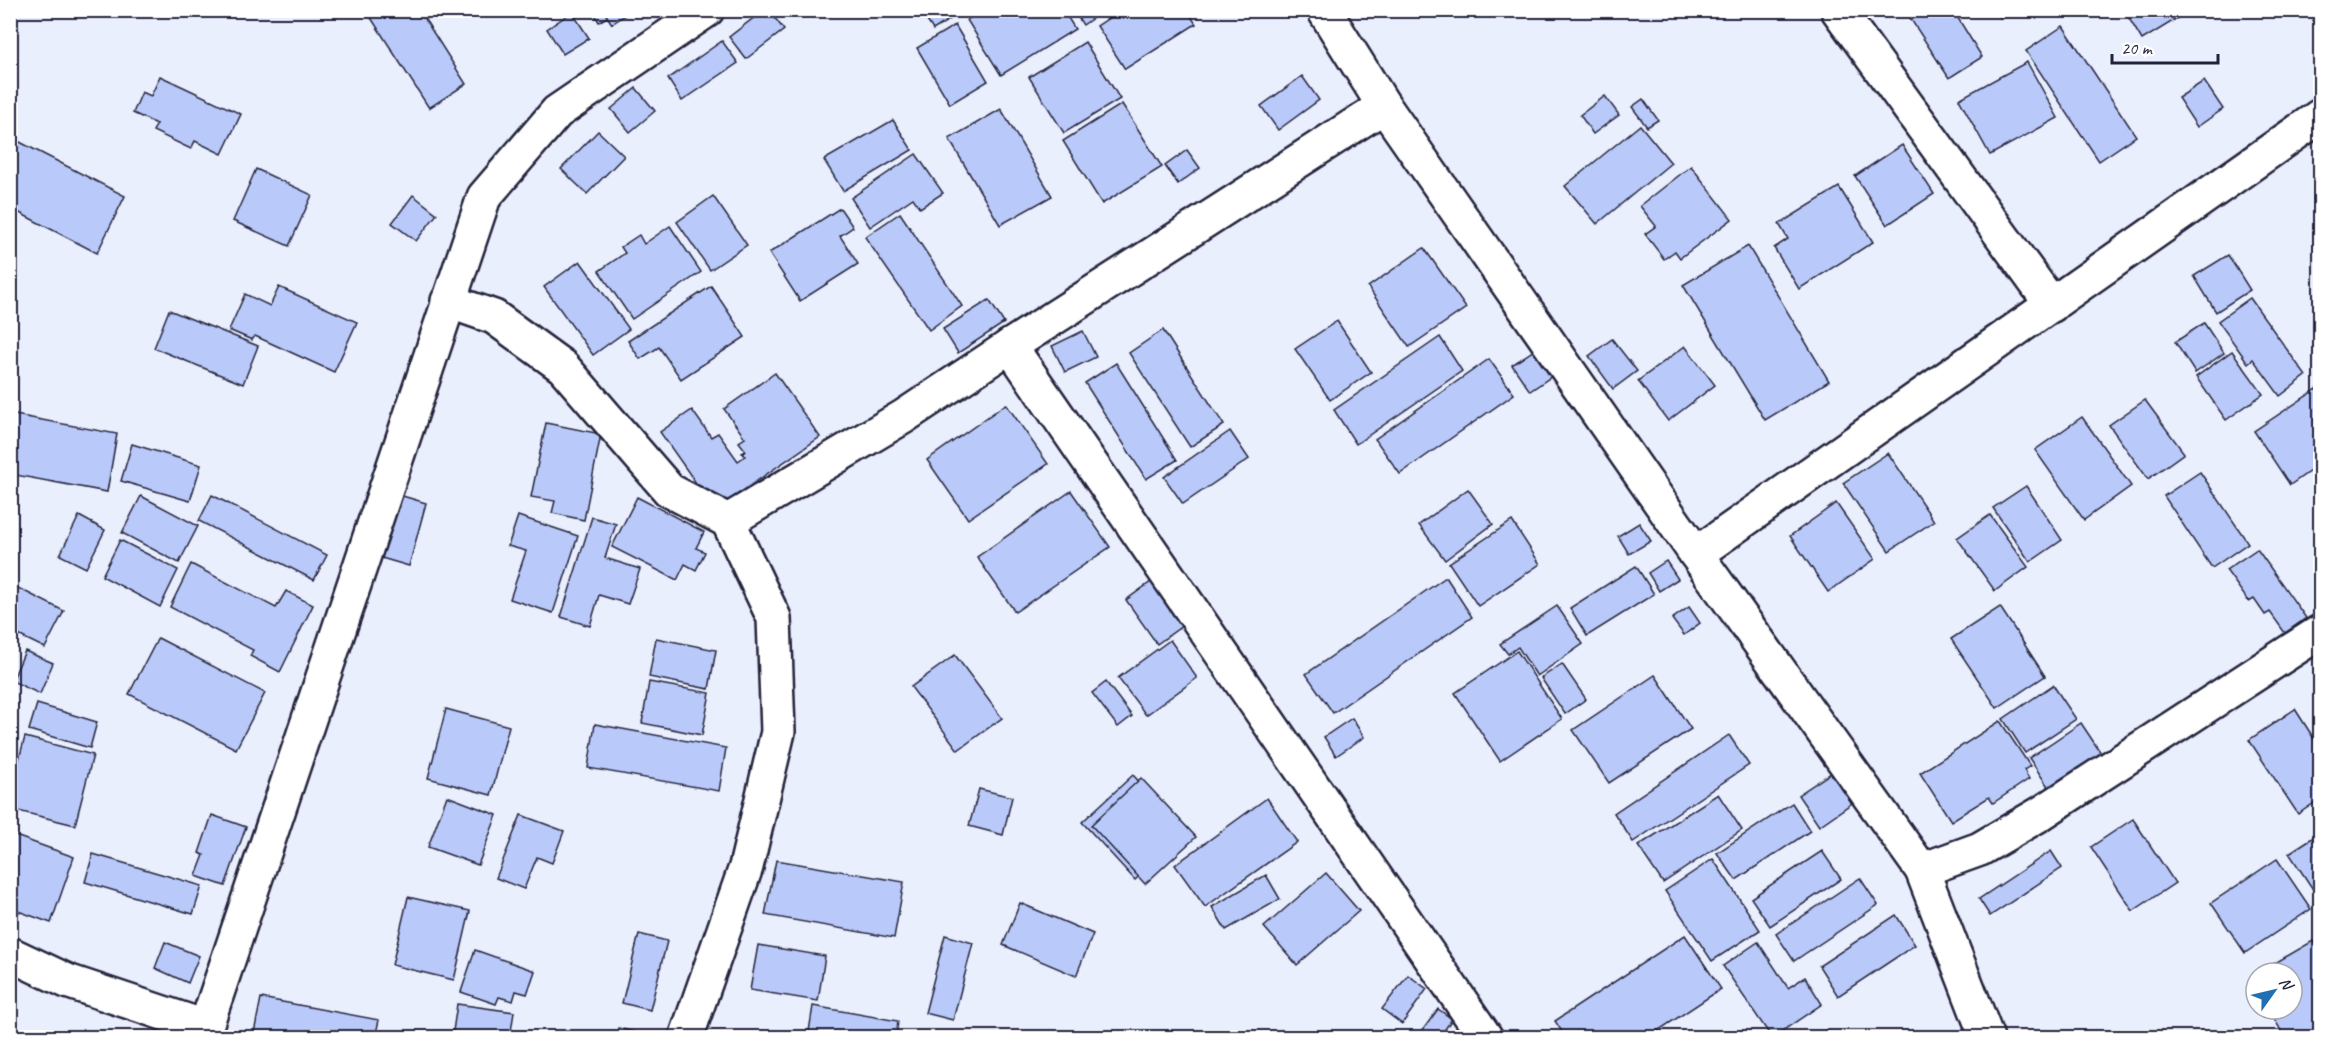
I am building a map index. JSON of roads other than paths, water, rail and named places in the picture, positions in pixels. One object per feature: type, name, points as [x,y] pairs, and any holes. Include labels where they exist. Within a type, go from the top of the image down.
[{"type":"street","points":[[10,954],[67,981],[203,1032],[484,197],[557,112],[706,10]]},
{"type":"street","points":[[1324,10],[1384,105],[1696,554],[1922,870],[1987,1038]]},
{"type":"street","points":[[1838,10],[2052,305]]},
{"type":"street","points":[[728,521],[903,417],[1384,105]]},
{"type":"street","points":[[1696,554],[2320,116]]},
{"type":"street","points":[[448,301],[494,317],[563,367],[669,490],[728,521],[774,618],[778,732],[746,867],[686,1038]]},
{"type":"street","points":[[1010,346],[1486,1038]]},
{"type":"street","points":[[1922,870],[1980,849],[2040,814],[2320,632]]}]
